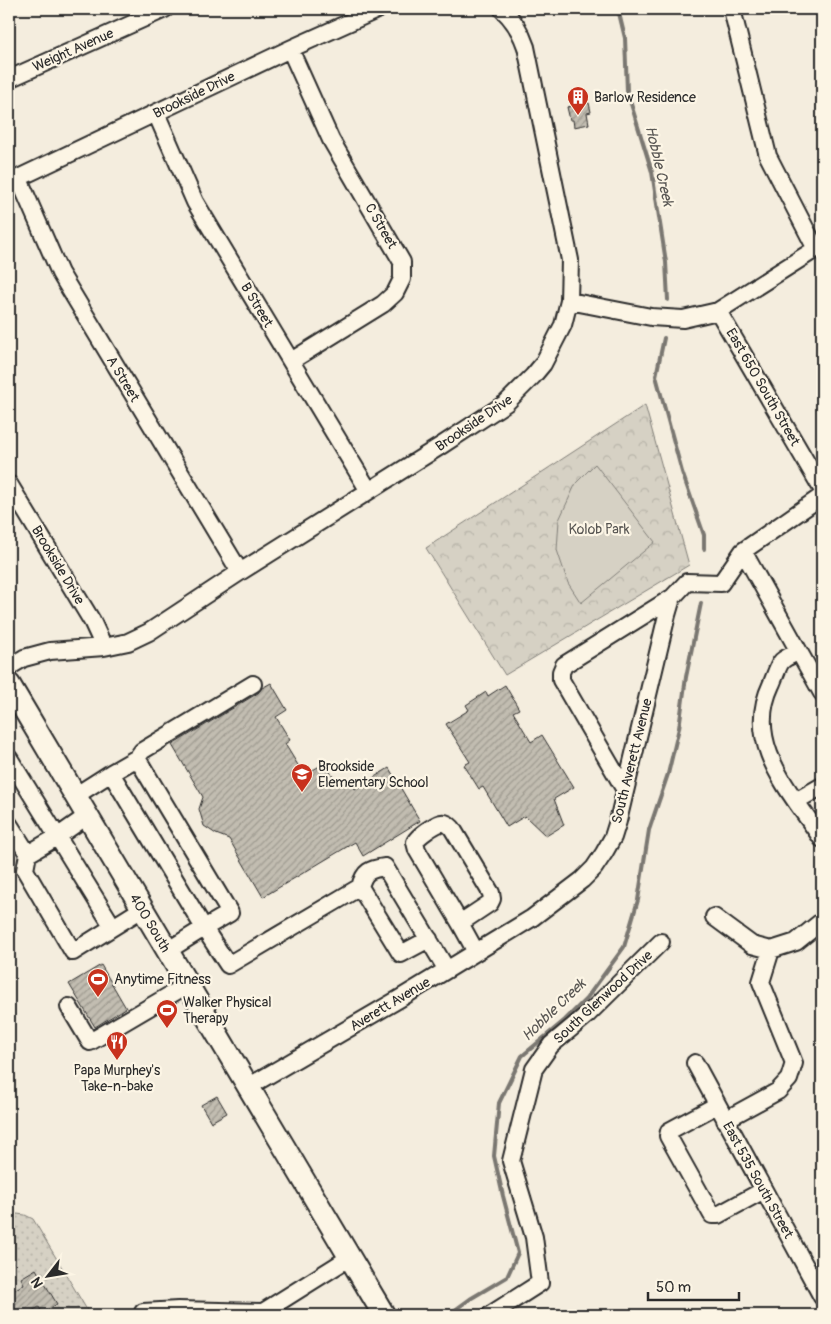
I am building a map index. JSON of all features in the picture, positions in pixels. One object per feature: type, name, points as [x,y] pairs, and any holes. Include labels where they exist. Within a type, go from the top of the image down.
[{"type":"main road","name":"400 South","points":[[9,684],[384,1315]]},
{"type":"street","name":"Weight Avenue","points":[[9,79],[165,9]]},
{"type":"street","name":"Brookside Drive","points":[[14,181],[290,49],[356,14],[379,9]]},
{"type":"street","name":"Brookside Drive","points":[[9,666],[24,658],[50,651],[104,647],[128,642],[148,632],[506,403],[517,394],[543,364],[563,325],[569,301],[569,249],[526,47],[517,26],[502,9]]},
{"type":"street","points":[[569,301],[651,317],[683,319],[718,311],[819,247],[768,156],[732,9]]},
{"type":"street","name":"C Street","points":[[290,49],[331,140],[402,262],[402,278],[395,293],[383,304],[291,361]]},
{"type":"street","name":"B Street","points":[[156,113],[195,202],[369,491]]},
{"type":"street","name":"A Street","points":[[14,181],[60,273],[240,572]]},
{"type":"street","name":"East 650 South Street","points":[[718,311],[822,489]]},
{"type":"street","name":"Brookside Drive","points":[[9,484],[92,621],[104,647]]},
{"type":"street","points":[[625,790],[561,680],[561,672],[564,665],[673,597],[687,582],[721,583],[743,551],[822,496]]},
{"type":"street","points":[[743,551],[822,693]]},
{"type":"street","name":"South Averett Avenue","points":[[532,918],[582,880],[594,868],[613,838],[673,597]]},
{"type":"street","points":[[799,652],[782,661],[768,689],[762,713],[762,732],[770,758],[780,777],[822,840]]},
{"type":"street","points":[[75,796],[137,758],[142,751],[253,684]]},
{"type":"street","points":[[9,758],[112,927]]},
{"type":"street","points":[[137,758],[230,912],[167,951]]},
{"type":"street","points":[[111,773],[228,965],[360,887]]},
{"type":"street","points":[[796,800],[822,786]]},
{"type":"street","points":[[28,854],[87,816]]},
{"type":"street","points":[[460,923],[490,904],[492,899],[491,893],[452,828],[447,823],[441,823],[417,837],[414,842],[476,952]]},
{"type":"street","points":[[9,824],[28,854],[25,870],[73,952],[142,909]]},
{"type":"street","points":[[429,939],[401,954],[360,887],[362,878],[375,868],[385,867],[429,939],[447,970]]},
{"type":"street","points":[[714,917],[752,945],[771,950],[796,942],[822,921]]},
{"type":"street","name":"Averett Avenue","points":[[248,1087],[532,918]]},
{"type":"street","name":"South Glenwood Drive","points":[[490,1315],[540,1283],[534,1237],[512,1162],[534,1069],[551,1045],[588,1014],[661,942]]},
{"type":"street","points":[[726,1120],[778,1091],[789,1079],[794,1063],[761,982],[771,950]]},
{"type":"street","points":[[69,1007],[90,1042],[187,985]]},
{"type":"street","name":"East 535 South Street","points":[[695,1063],[764,1190],[816,1269],[822,1297]]},
{"type":"street","points":[[717,1105],[669,1131],[668,1136],[712,1215],[718,1215],[764,1190]]},
{"type":"street","points":[[143,1312],[178,1310],[262,1314],[349,1258]]},
{"type":"green space","name":"Kolob Park","points":[[645,405],[689,565],[505,675],[426,548]]},
{"type":"green space","points":[[595,464],[655,542],[581,603],[568,583],[557,550],[559,520],[576,483]]},
{"type":"green space","points":[[17,1214],[33,1219],[90,1315],[9,1315],[9,1217]]},
{"type":"building","name":"Barlow Residence","points":[[589,103],[591,112],[587,113],[589,124],[574,127],[567,107]]},
{"type":"building","name":"Brookside Elementary School","points":[[271,683],[287,710],[276,717],[290,740],[285,744],[304,775],[325,763],[337,784],[348,777],[355,789],[389,768],[420,821],[363,856],[355,842],[263,897],[229,839],[216,834],[204,826],[199,809],[203,797],[172,745],[258,693],[262,688]]},
{"type":"building","points":[[505,685],[519,709],[513,712],[531,742],[542,735],[574,787],[554,799],[564,825],[546,836],[525,816],[507,827],[483,787],[479,789],[464,765],[470,762],[446,724],[469,710],[466,705],[486,692],[488,696]]},
{"type":"building","points":[[101,965],[126,1008],[95,1027],[69,984]]},
{"type":"building","points":[[217,1096],[227,1113],[211,1122],[201,1105]]},
{"type":"building","points":[[36,1269],[57,1304],[42,1313],[39,1307],[25,1315],[9,1315],[9,1293],[24,1284],[21,1278]]},
{"type":"waterway","name":"Hobble Creek","points":[[618,9],[625,38],[627,91],[652,172],[666,262],[668,300]]},
{"type":"waterway","name":"Hobble Creek","points":[[664,338],[656,376],[682,472],[704,535],[704,549]]},
{"type":"waterway","name":"Hobble Creek","points":[[448,1315],[470,1299],[507,1277],[518,1253],[494,1156],[499,1103],[522,1056],[565,1020],[586,999],[624,947],[638,900],[649,830],[668,774],[679,728],[686,677],[701,603]]},
{"type":"place","name":"Barlow Residence","points":[[578,116]]},
{"type":"place","name":"Brookside Elementary School","points":[[302,793]]},
{"type":"place","name":"Anytime Fitness","points":[[98,998]]},
{"type":"place","name":"Walker Physical Therapy","points":[[167,1029]]},
{"type":"place","name":"Papa Murphey's Take-n-bake","points":[[117,1061]]}]
